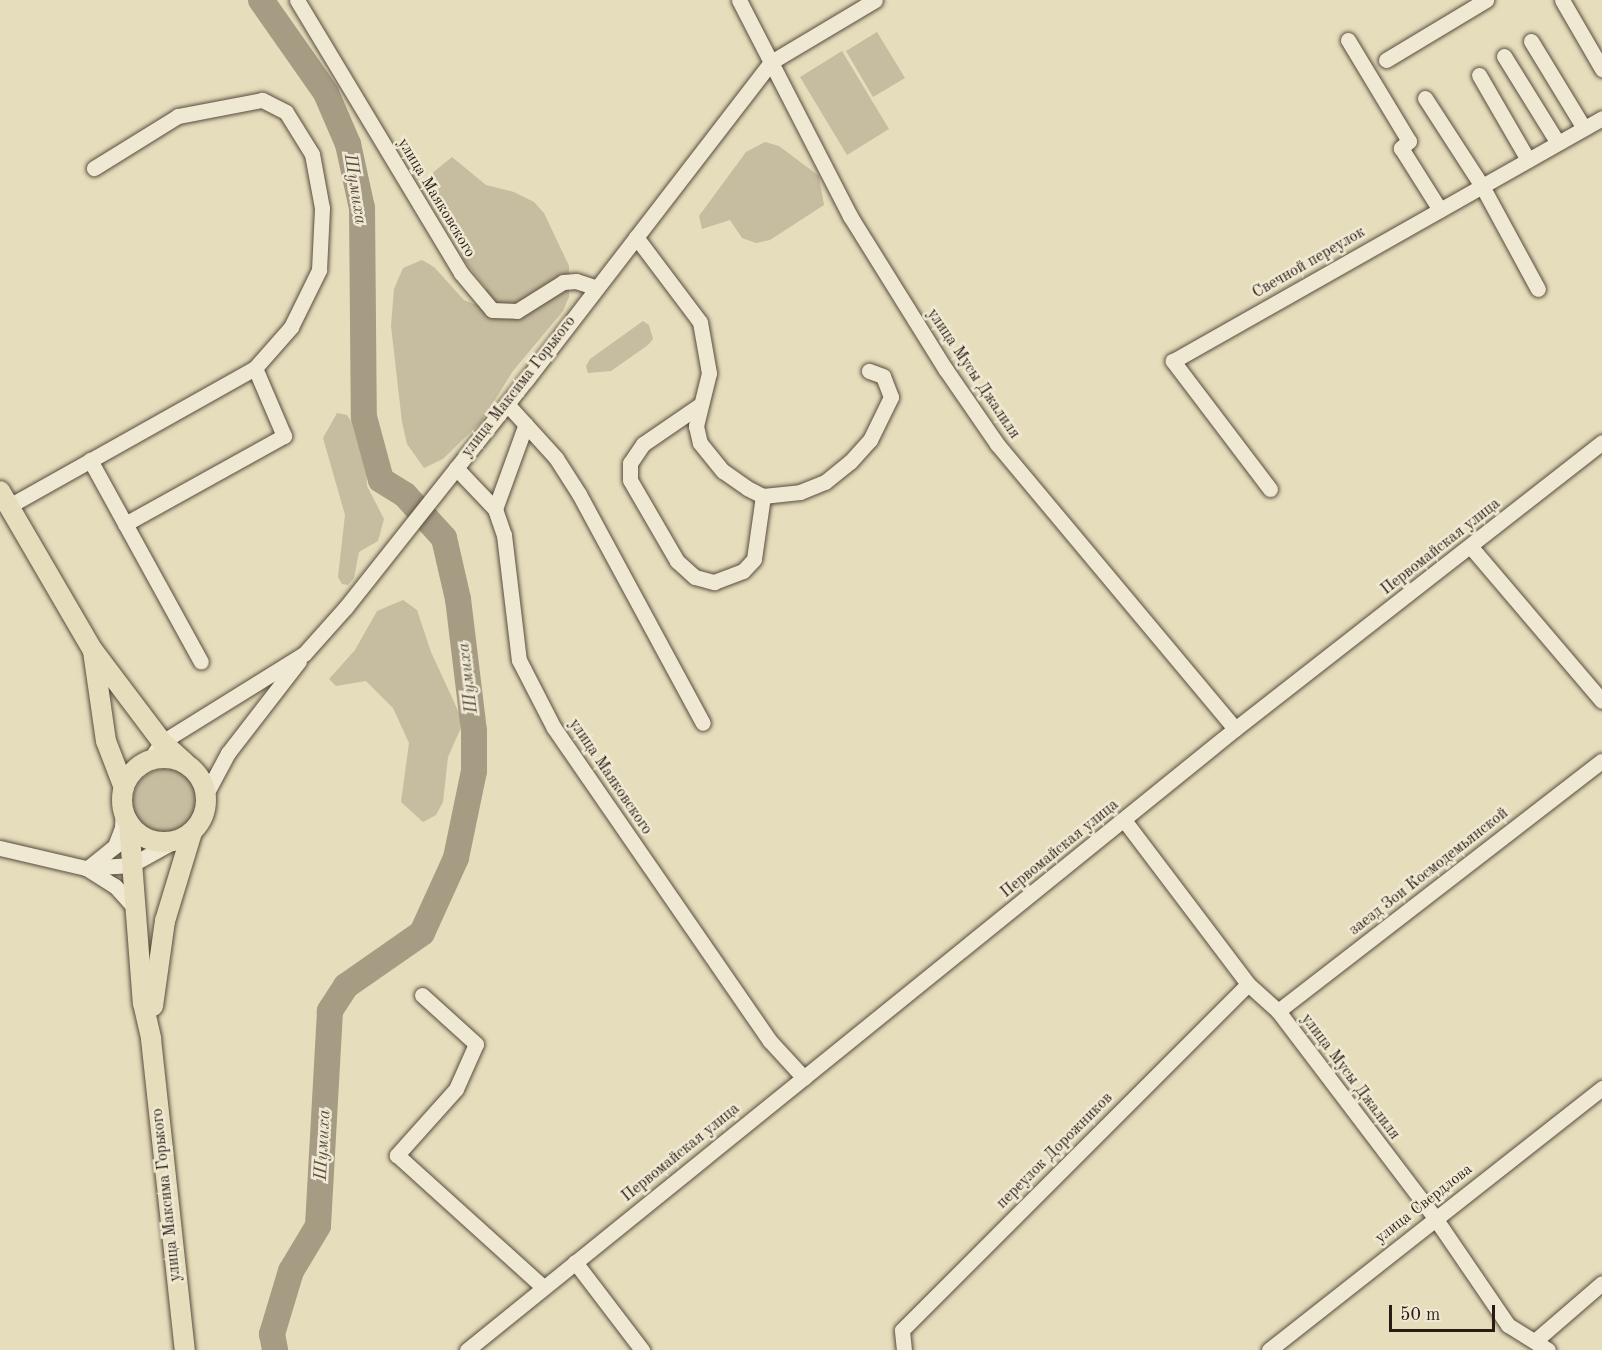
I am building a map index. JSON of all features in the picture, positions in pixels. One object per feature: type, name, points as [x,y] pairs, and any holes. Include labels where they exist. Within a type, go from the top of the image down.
[{"type":"main road","points":[[4,498],[92,649],[162,742],[199,776],[206,794]]},
{"type":"main road","points":[[92,649],[106,741],[124,788]]},
{"type":"main road","points":[[150,761],[162,758],[185,764]]},
{"type":"main road","name":"улица Максима Горького","points":[[150,761],[130,777],[124,788],[138,911],[143,1003],[151,1039],[185,1350]]},
{"type":"main road","name":"улица Максима Горького","points":[[151,1039],[163,933],[192,831],[201,821],[206,794]]},
{"type":"main road","points":[[126,816],[149,838],[174,841],[192,831]]},
{"type":"street","name":"улица Маяковского","points":[[297,0],[461,273],[492,310],[518,311],[563,282],[587,283],[597,288]]},
{"type":"street","name":"улица Мусы Джалиля","points":[[740,0],[850,216],[952,379],[997,444],[1235,729]]},
{"type":"street","name":"улица Максима Горького","points":[[150,761],[162,742],[304,654],[507,404],[771,62],[875,0]]},
{"type":"street","points":[[1386,60],[1486,0]]},
{"type":"street","points":[[1562,0],[1602,69]]},
{"type":"street","points":[[1348,40],[1409,141],[1401,148],[1440,210]]},
{"type":"street","points":[[1531,41],[1584,128]]},
{"type":"street","points":[[1504,56],[1558,143]]},
{"type":"street","points":[[1479,75],[1528,160]]},
{"type":"street","points":[[1425,98],[1482,186],[1538,289]]},
{"type":"street","points":[[4,498],[90,460],[255,368],[291,327],[319,270],[322,208],[312,154],[286,112],[262,100],[178,116],[94,168]]},
{"type":"street","name":"Свечной переулок","points":[[1270,489],[1173,361],[1602,118]]},
{"type":"street","points":[[636,237],[700,322],[709,373],[696,426],[700,443],[723,471],[763,495],[800,492],[825,482],[870,440],[888,409],[891,397],[882,376],[868,372]]},
{"type":"street","points":[[125,524],[284,436],[255,368]]},
{"type":"street","points":[[507,404],[556,458],[579,494],[703,723]]},
{"type":"street","points":[[700,405],[643,444],[630,462],[630,480],[677,561],[695,577],[714,582],[743,571],[754,559],[763,495]]},
{"type":"street","points":[[495,509],[526,424]]},
{"type":"street","name":"Первомайская улица","points":[[466,1350],[1235,729],[1471,547],[1602,442]]},
{"type":"street","points":[[90,460],[201,662]]},
{"type":"street","name":"улица Маяковского","points":[[456,468],[495,509],[504,535],[519,660],[554,728],[770,1041],[804,1078]]},
{"type":"street","points":[[1471,547],[1602,701]]},
{"type":"street","points":[[206,794],[228,753],[304,654]]},
{"type":"street","name":"заезд Зои Космодемьянской","points":[[1278,1011],[1602,761]]},
{"type":"street","points":[[86,868],[103,859],[115,846],[126,816]]},
{"type":"street","name":"улица Мусы Джалиля","points":[[1124,820],[1248,984],[1278,1011],[1435,1218],[1508,1325],[1536,1340],[1548,1350]]},
{"type":"street","points":[[0,848],[86,868],[131,865],[174,841]]},
{"type":"street","points":[[86,868],[115,886],[138,911]]},
{"type":"street","name":"переулок Дорожников","points":[[904,1350],[902,1330],[1248,984]]},
{"type":"street","points":[[422,995],[476,1044],[456,1089],[397,1155],[543,1287]]},
{"type":"street","name":"улица Свердлова","points":[[1269,1350],[1602,1089]]},
{"type":"street","points":[[575,1262],[642,1350]]},
{"type":"street","points":[[1536,1340],[1602,1282]]},
{"type":"shaded area","points":[[877,32],[905,78],[873,97],[846,51]]},
{"type":"shaded area","points":[[842,51],[889,129],[847,155],[800,77]]},
{"type":"shaded area","points":[[765,142],[779,146],[819,176],[824,205],[770,240],[756,243],[742,238],[730,220],[702,229],[699,216],[746,152]]},
{"type":"shaded area","points":[[452,157],[486,185],[514,192],[534,202],[544,213],[569,266],[569,297],[563,311],[513,371],[481,422],[443,459],[424,468],[407,444],[402,422],[391,326],[394,289],[403,268],[422,260],[434,267],[464,300],[477,305],[486,295],[486,288],[463,259],[430,175]]},
{"type":"shaded area","points":[[643,321],[649,325],[653,339],[648,345],[611,371],[588,373],[586,366],[590,359]]},
{"type":"shaded area","points":[[337,413],[347,415],[353,424],[366,460],[367,486],[384,519],[378,541],[359,552],[354,578],[348,585],[342,584],[338,577],[345,515],[323,438]]},
{"type":"shaded area","points":[[403,600],[417,610],[431,652],[460,715],[460,730],[448,757],[443,802],[436,815],[423,822],[401,802],[409,743],[393,708],[366,681],[336,686],[329,679],[355,650],[377,611]]},
{"type":"shaded area","points":[[165,769],[188,778],[197,801],[188,824],[165,833],[142,824],[133,801],[142,778]]},
{"type":"waterway","name":"Шумиха","points":[[261,0],[326,93],[348,144],[362,208],[364,417],[381,480],[405,495],[444,538],[458,599],[474,731],[474,771],[456,858],[422,933],[346,986],[330,1011],[318,1226],[291,1271],[272,1334],[275,1350]]}]
